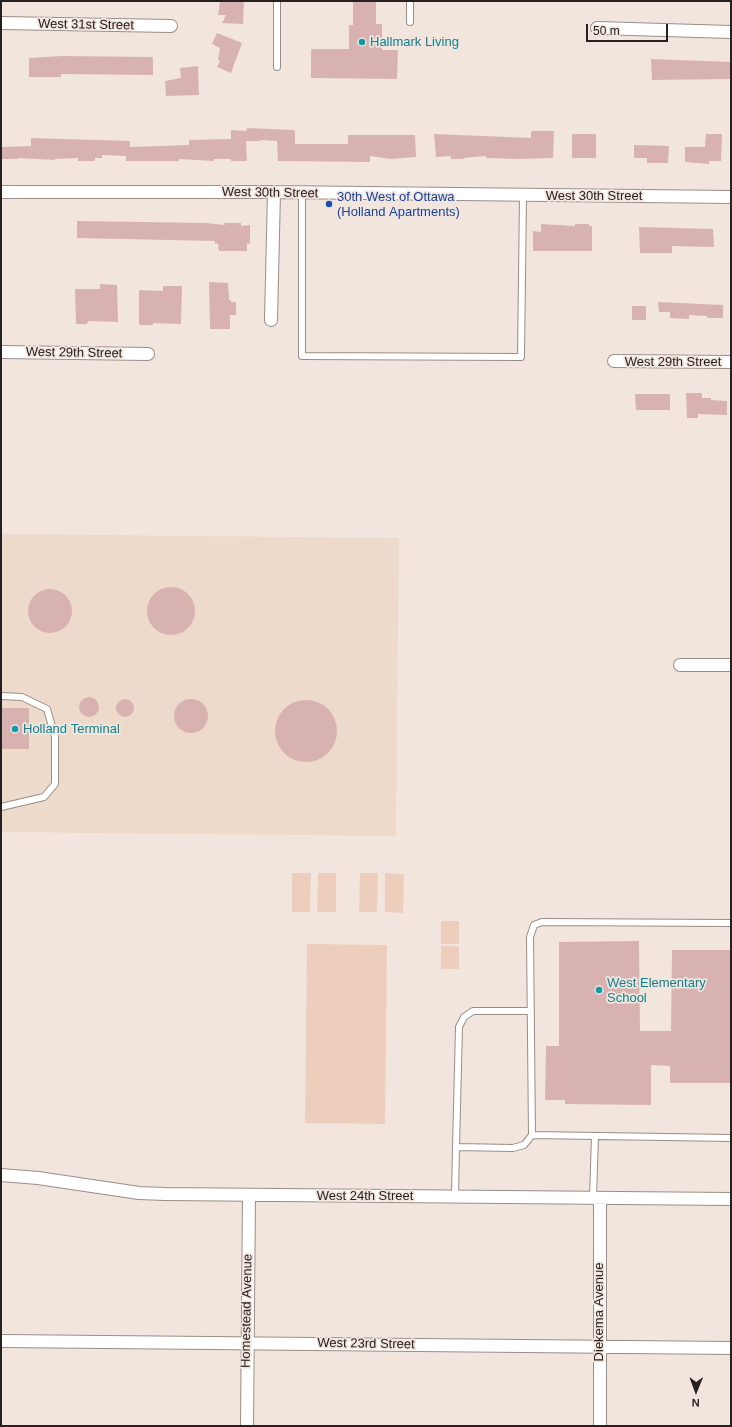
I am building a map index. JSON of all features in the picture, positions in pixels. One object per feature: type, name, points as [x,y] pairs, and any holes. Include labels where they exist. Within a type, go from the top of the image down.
[{"type":"street","name":"West 31st Street","points":[[1,23],[171,26]]},
{"type":"street","points":[[597,28],[731,32]]},
{"type":"street","name":"West 30th Street","points":[[1,192],[274,192],[731,197]]},
{"type":"street","points":[[271,320],[274,192]]},
{"type":"street","name":"West 29th Street","points":[[1,352],[148,354]]},
{"type":"street","name":"West 29th Street","points":[[614,361],[731,362]]},
{"type":"street","points":[[680,664],[731,665]]},
{"type":"street","name":"West 24th Street","points":[[1,1175],[38,1178],[139,1193],[731,1199]]},
{"type":"street","name":"Homestead Avenue","points":[[246,1426],[249,1195]]},
{"type":"street","name":"Diekema Avenue","points":[[597,1198],[600,1426]]},
{"type":"street","name":"West 23rd Street","points":[[1,1341],[731,1348]]},
{"type":"lane","points":[[277,1],[277,67]]},
{"type":"lane","points":[[410,1],[410,22]]},
{"type":"lane","points":[[302,193],[302,356],[521,357],[523,195]]},
{"type":"lane","points":[[1,696],[22,697],[47,709],[55,737],[55,784],[44,796],[1,807]]},
{"type":"lane","points":[[456,1147],[513,1148],[524,1144],[532,1135],[530,937],[534,925],[542,922],[731,923]]},
{"type":"lane","points":[[455,1196],[459,1027],[464,1017],[473,1011],[531,1011]]},
{"type":"lane","points":[[532,1135],[731,1138]]},
{"type":"lane","points":[[595,1136],[597,1198]]},
{"type":"shaded area","name":"Holland Terminal","points":[[1,534],[399,538],[396,836],[1,832]]},
{"type":"shaded area","points":[[292,873],[311,873],[310,912],[292,912]]},
{"type":"shaded area","points":[[318,873],[336,873],[336,912],[317,912]]},
{"type":"shaded area","points":[[360,873],[378,873],[377,912],[359,912]]},
{"type":"shaded area","points":[[385,873],[404,874],[403,913],[385,912]]},
{"type":"shaded area","points":[[441,921],[459,921],[459,944],[441,944]]},
{"type":"shaded area","points":[[307,944],[387,945],[385,1124],[305,1123]]},
{"type":"shaded area","points":[[441,946],[459,946],[459,969],[441,969]]},
{"type":"building","points":[[220,1],[244,1],[243,24],[222,23],[226,15],[218,15]]},
{"type":"building","name":"Hallmark Living","points":[[353,1],[376,1],[376,24],[382,24],[382,50],[398,50],[397,79],[311,78],[311,49],[349,49],[349,25],[353,25]]},
{"type":"building","points":[[217,33],[242,43],[231,73],[217,67],[220,61],[218,60],[220,48],[212,44]]},
{"type":"building","points":[[62,56],[153,57],[153,75],[61,74],[61,77],[29,77],[29,58]]},
{"type":"building","points":[[651,59],[731,62],[731,79],[652,80]]},
{"type":"building","points":[[198,66],[199,95],[166,96],[165,81],[181,78],[180,68]]},
{"type":"building","points":[[247,128],[293,130],[295,131],[295,144],[348,144],[348,135],[415,135],[416,157],[391,159],[370,156],[370,162],[278,161],[277,141],[260,140],[246,141],[247,161],[231,161],[231,159],[214,159],[214,161],[179,159],[179,161],[126,161],[126,156],[102,155],[102,158],[95,158],[95,161],[78,161],[78,158],[55,160],[18,158],[1,159],[1,147],[31,146],[31,138],[130,141],[130,147],[189,145],[189,140],[231,139],[231,130],[246,131]]},
{"type":"building","points":[[531,131],[554,131],[553,158],[519,159],[486,158],[486,156],[451,159],[451,156],[436,157],[434,134],[531,138]]},
{"type":"building","points":[[572,134],[596,134],[596,158],[572,158]]},
{"type":"building","points":[[706,134],[722,134],[721,161],[709,161],[709,164],[685,162],[685,147],[705,147]]},
{"type":"building","points":[[634,145],[669,146],[668,163],[647,163],[647,158],[634,158]]},
{"type":"building","points":[[77,221],[206,223],[225,225],[224,223],[241,223],[241,226],[250,225],[250,244],[247,243],[247,251],[219,251],[218,243],[215,244],[215,241],[77,238]]},
{"type":"building","points":[[541,224],[575,226],[575,224],[589,224],[589,226],[592,226],[592,251],[533,251],[533,231],[541,232]]},
{"type":"building","points":[[639,227],[713,229],[714,247],[672,246],[672,253],[640,253]]},
{"type":"building","points":[[209,282],[228,283],[229,300],[231,300],[231,302],[236,302],[236,315],[230,315],[230,329],[210,329]]},
{"type":"building","points":[[100,284],[117,285],[118,322],[88,321],[87,324],[76,324],[75,289],[100,289]]},
{"type":"building","points":[[163,286],[182,286],[181,324],[153,323],[153,325],[139,325],[139,290],[163,291]]},
{"type":"building","points":[[658,302],[723,305],[723,318],[707,318],[707,316],[689,315],[689,319],[670,318],[670,312],[659,312]]},
{"type":"building","points":[[632,306],[646,306],[646,320],[632,320]]},
{"type":"building","points":[[686,393],[702,393],[702,398],[727,401],[727,415],[698,414],[698,418],[687,418]]},
{"type":"building","points":[[635,394],[670,394],[670,410],[636,410]]},
{"type":"building","points":[[171,587],[180,589],[188,594],[193,602],[195,611],[193,620],[188,628],[180,633],[171,635],[162,633],[154,628],[149,620],[147,611],[149,602],[154,594],[162,589]]},
{"type":"building","points":[[46,589],[54,589],[59,590],[66,595],[71,602],[71,620],[66,627],[59,632],[46,633],[38,630],[31,623],[28,615],[28,607],[31,599],[38,592]]},
{"type":"building","points":[[89,697],[96,700],[99,707],[96,714],[89,717],[82,714],[79,707],[82,700]]},
{"type":"building","points":[[121,699],[129,699],[134,704],[132,715],[129,717],[121,717],[116,712],[116,704]]},
{"type":"building","points":[[188,699],[194,699],[203,704],[207,710],[207,722],[203,728],[194,733],[188,733],[179,728],[174,719],[174,713],[179,704]]},
{"type":"building","points":[[306,700],[323,705],[328,709],[332,714],[337,731],[332,748],[328,753],[323,757],[306,762],[289,757],[284,753],[280,748],[275,731],[280,714],[284,709],[289,705]]},
{"type":"building","name":"Holland Terminal","points":[[1,708],[29,708],[29,749],[1,749]]},
{"type":"building","name":"West Elementary School","points":[[639,941],[640,1031],[671,1031],[672,950],[731,950],[731,1083],[670,1083],[670,1066],[651,1065],[651,1105],[565,1104],[565,1100],[545,1100],[546,1046],[559,1046],[559,942]]},
{"type":"place","name":"Hallmark Living","points":[[362,42]]},
{"type":"place","name":"30th West of Ottawa (Holland Apartments)","points":[[329,204]]},
{"type":"place","name":"Holland Terminal","points":[[15,729]]},
{"type":"place","name":"West Elementary School","points":[[599,990]]}]
